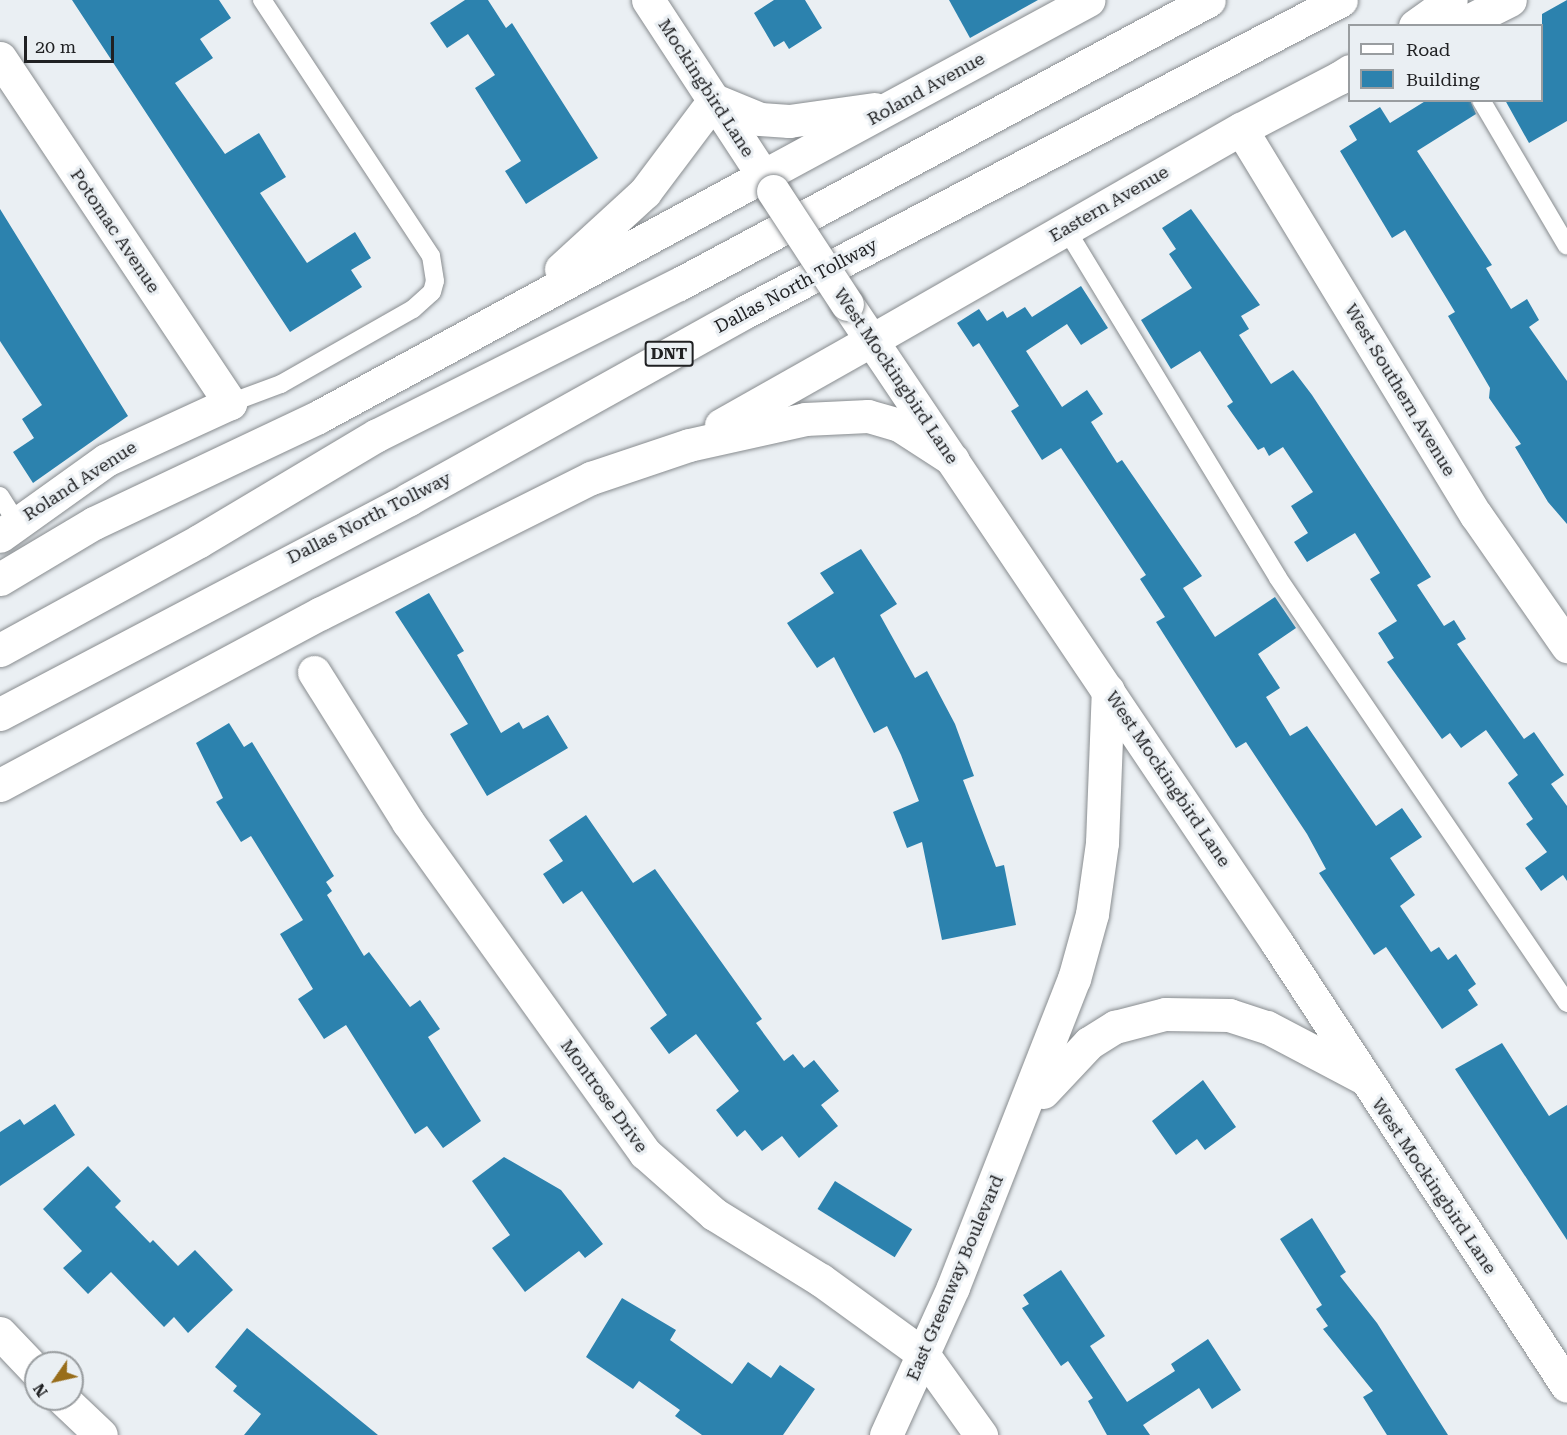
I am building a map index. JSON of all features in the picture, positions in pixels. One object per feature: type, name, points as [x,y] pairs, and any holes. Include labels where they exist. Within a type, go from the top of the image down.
[{"type":"main road","name":"Mockingbird Lane","points":[[648,0],[768,184]]},
{"type":"main road","name":"Roland Avenue","points":[[520,304],[768,184],[899,105],[1088,0]]},
{"type":"main road","points":[[0,650],[200,541],[376,435],[679,284],[1209,0]]},
{"type":"main road","name":"Dallas North Tollway","points":[[0,714],[409,499],[741,314],[1341,0]]},
{"type":"main road","points":[[1418,24],[1451,0]]},
{"type":"main road","points":[[1462,24],[1510,0]]},
{"type":"main road","name":"Potomac Avenue","points":[[0,58],[230,403]]},
{"type":"main road","name":"Eastern Avenue","points":[[689,445],[1241,129],[1346,74]]},
{"type":"main road","points":[[0,579],[94,523],[318,417],[520,304],[645,192],[689,140],[714,100],[760,119],[789,122],[899,105]]},
{"type":"main road","name":"West Southern Avenue","points":[[1241,129],[1476,515],[1567,646]]},
{"type":"main road","name":"West Mockingbird Lane","points":[[768,184],[1108,690],[1567,1386]]},
{"type":"main road","name":"Roland Avenue","points":[[6,518],[106,460],[230,403]]},
{"type":"main road","points":[[0,785],[321,613],[591,478],[689,445],[793,421],[868,416],[899,425],[953,460]]},
{"type":"main road","name":"Montrose Drive","points":[[314,672],[408,822],[645,1153],[714,1214],[821,1280],[923,1354],[981,1435]]},
{"type":"main road","name":"East Greenway Boulevard","points":[[886,1435],[923,1354],[1055,1036],[1092,914],[1102,843],[1108,690]]},
{"type":"main road","name":"East Greenway Boulevard","points":[[1022,1119],[1089,1043],[1115,1027],[1165,1014],[1229,1016],[1267,1027],[1362,1077]]},
{"type":"main road","points":[[0,1333],[24,1358]]},
{"type":"main road","points":[[76,1411],[101,1435]]},
{"type":"lane","points":[[230,403],[280,384],[413,309],[432,292],[435,281],[431,256],[262,0]]},
{"type":"lane","points":[[1482,102],[1567,246]]},
{"type":"lane","points":[[1065,229],[1278,578],[1567,1003]]},
{"type":"building","points":[[72,0],[219,0],[231,18],[200,39],[213,58],[175,83],[225,154],[259,133],[286,177],[260,193],[307,263],[355,232],[371,258],[351,270],[362,287],[290,332]]},
{"type":"building","points":[[465,0],[488,0],[506,28],[512,23],[598,158],[526,204],[505,171],[521,161],[475,88],[495,75],[468,34],[447,48],[430,23]]},
{"type":"building","points":[[774,0],[805,0],[822,28],[789,49],[784,41],[774,47],[754,13]]},
{"type":"building","points":[[949,0],[1038,0],[970,38]]},
{"type":"building","points":[[1567,0],[1567,121],[1529,143],[1506,102],[1543,102],[1542,14]]},
{"type":"building","points":[[1424,102],[1471,102],[1476,114],[1417,151],[1492,265],[1486,268],[1511,309],[1527,299],[1539,320],[1529,327],[1567,381],[1567,524],[1548,502],[1515,447],[1521,444],[1489,398],[1490,388],[1448,316],[1455,312],[1405,230],[1392,238],[1340,151],[1357,140],[1349,126],[1380,107],[1390,123]]},
{"type":"building","points":[[0,209],[128,416],[33,483],[13,452],[34,438],[22,419],[42,405],[0,341]]},
{"type":"building","points":[[1191,209],[1260,305],[1241,316],[1249,329],[1239,335],[1271,384],[1293,370],[1312,395],[1431,577],[1417,585],[1444,626],[1454,620],[1466,639],[1457,644],[1524,739],[1534,732],[1564,775],[1551,784],[1567,806],[1567,881],[1563,875],[1541,891],[1525,868],[1547,852],[1526,824],[1533,819],[1508,783],[1518,775],[1486,730],[1461,748],[1450,733],[1442,739],[1387,662],[1394,658],[1378,633],[1397,621],[1370,579],[1380,573],[1355,533],[1307,562],[1294,542],[1308,533],[1291,506],[1313,492],[1283,447],[1269,456],[1264,447],[1258,450],[1227,406],[1233,402],[1200,351],[1171,369],[1141,320],[1192,288],[1169,254],[1176,249],[1162,228]]},
{"type":"building","points":[[1081,286],[1108,328],[1081,345],[1067,324],[1026,351],[1062,407],[1087,390],[1103,414],[1091,422],[1117,463],[1122,460],[1202,576],[1183,588],[1215,637],[1275,597],[1296,628],[1258,654],[1280,688],[1266,697],[1290,736],[1307,726],[1376,826],[1402,808],[1422,837],[1390,858],[1415,895],[1400,906],[1431,952],[1439,947],[1448,960],[1456,954],[1476,984],[1468,990],[1478,1005],[1442,1029],[1386,947],[1374,955],[1319,873],[1326,869],[1307,834],[1246,742],[1236,748],[1156,622],[1165,617],[1140,579],[1146,575],[1061,448],[1042,460],[1011,411],[1019,406],[979,343],[973,347],[957,323],[979,309],[987,321],[1003,311],[1007,318],[1025,307],[1032,317]]},
{"type":"building","points":[[861,549],[897,604],[880,615],[915,678],[927,671],[955,724],[974,776],[963,780],[996,867],[1004,865],[1016,925],[942,940],[922,842],[907,848],[893,812],[919,801],[887,726],[874,733],[834,657],[817,668],[787,623],[834,593],[820,573]]},
{"type":"building","points":[[429,593],[464,651],[457,655],[501,733],[519,722],[523,729],[548,715],[568,748],[487,796],[450,734],[468,724],[395,612]]},
{"type":"building","points":[[229,723],[244,747],[252,742],[334,876],[326,882],[332,891],[327,895],[364,956],[369,952],[410,1007],[420,1000],[440,1029],[428,1037],[481,1121],[443,1148],[427,1126],[415,1134],[346,1025],[324,1039],[298,999],[313,989],[280,934],[303,920],[251,836],[241,842],[216,802],[223,798],[196,743]]},
{"type":"building","points":[[586,815],[633,883],[655,869],[762,1019],[756,1023],[784,1061],[793,1054],[804,1068],[814,1060],[839,1091],[821,1105],[838,1126],[799,1158],[782,1136],[762,1151],[745,1130],[737,1137],[716,1110],[739,1091],[696,1034],[669,1054],[650,1028],[667,1015],[582,891],[563,904],[543,874],[563,861],[549,840]]},
{"type":"building","points":[[1502,1043],[1549,1116],[1567,1105],[1567,1240],[1455,1069]]},
{"type":"building","points":[[1203,1080],[1236,1127],[1205,1150],[1197,1139],[1176,1155],[1152,1121]]},
{"type":"building","points":[[55,1104],[75,1135],[0,1186],[0,1132],[20,1119],[24,1125]]},
{"type":"building","points":[[504,1157],[561,1190],[603,1244],[585,1258],[579,1251],[525,1292],[492,1248],[510,1235],[472,1181]]},
{"type":"building","points":[[88,1166],[121,1201],[115,1207],[150,1243],[153,1240],[178,1266],[195,1250],[233,1290],[188,1333],[174,1317],[164,1327],[111,1272],[88,1294],[63,1268],[82,1251],[43,1209]]},
{"type":"building","points":[[835,1181],[912,1229],[895,1257],[818,1209]]},
{"type":"building","points":[[1312,1218],[1346,1272],[1340,1276],[1377,1323],[1448,1435],[1387,1435],[1363,1397],[1373,1391],[1323,1329],[1328,1326],[1316,1309],[1322,1305],[1280,1239]]},
{"type":"building","points":[[1061,1270],[1105,1336],[1090,1346],[1127,1402],[1175,1371],[1171,1364],[1208,1339],[1241,1390],[1212,1409],[1199,1388],[1143,1425],[1150,1435],[1107,1435],[1088,1401],[1093,1398],[1068,1361],[1061,1366],[1022,1308],[1029,1304],[1023,1295]]},
{"type":"building","points":[[622,1298],[676,1330],[670,1340],[732,1384],[748,1362],[771,1378],[780,1365],[815,1389],[783,1435],[702,1435],[675,1416],[680,1410],[639,1381],[633,1389],[586,1357]]},
{"type":"building","points":[[247,1328],[378,1435],[244,1435],[261,1414],[233,1391],[237,1386],[215,1367]]}]
